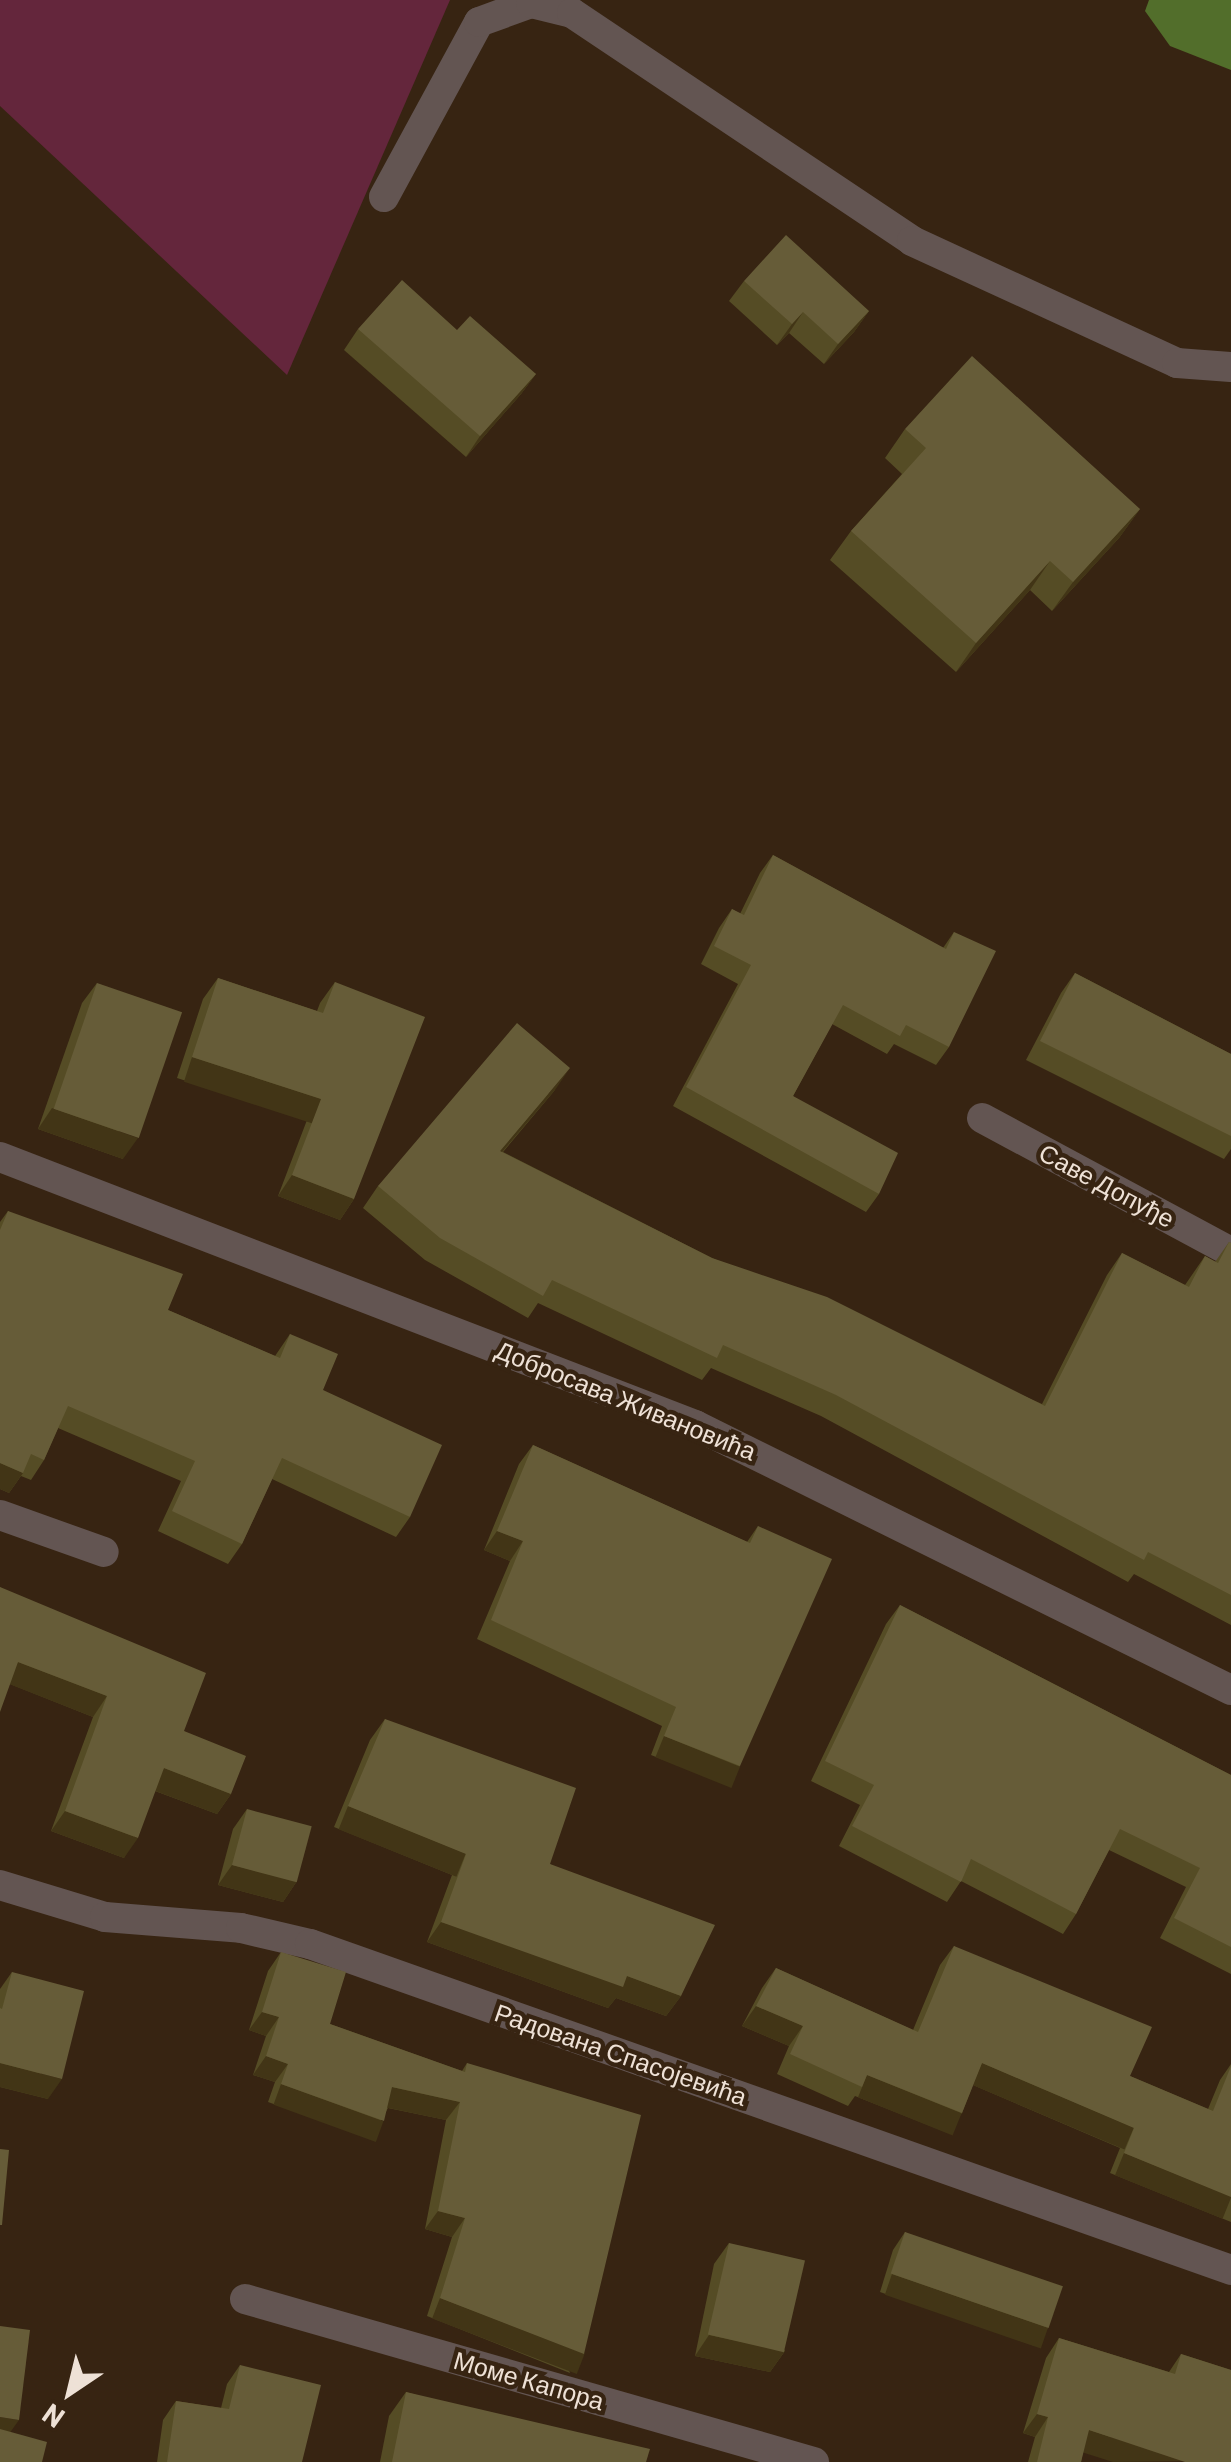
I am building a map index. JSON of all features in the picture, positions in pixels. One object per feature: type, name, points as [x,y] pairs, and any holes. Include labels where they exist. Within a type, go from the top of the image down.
[{"type":"street","points":[[384,197],[480,22],[531,3],[572,13],[912,241],[1176,362],[1231,367]]},
{"type":"street","name":"Саве Допуђе","points":[[982,1118],[1231,1252]]},
{"type":"street","name":"Добросава Живановића","points":[[0,1156],[695,1425],[1231,1690]]},
{"type":"street","points":[[0,1515],[104,1552]]},
{"type":"street","name":"Радована Спасојевића","points":[[0,1885],[105,1917],[241,1928],[310,1944],[1231,2270]]},
{"type":"street","name":"Моме Капора","points":[[244,2299],[814,2462]]},
{"type":"shaded area","points":[[0,0],[450,0],[287,375],[0,106]]},
{"type":"shaded area","points":[[1149,0],[1231,0],[1231,70],[1170,46],[1145,11]]},
{"type":"building","points":[[786,235],[869,311],[838,344],[803,312],[792,324],[744,281]]},
{"type":"building","points":[[402,280],[457,330],[470,316],[536,374],[480,436],[358,329]]},
{"type":"building","points":[[972,356],[1140,509],[1073,582],[1050,561],[976,643],[851,531],[926,448],[905,429]]},
{"type":"building","points":[[773,855],[946,949],[954,932],[996,951],[949,1047],[906,1025],[900,1036],[843,1005],[793,1096],[898,1153],[879,1194],[686,1087],[751,965],[714,946],[732,909],[744,915]]},
{"type":"building","points":[[1075,973],[1231,1054],[1231,1136],[1040,1041]]},
{"type":"building","points":[[218,978],[323,1013],[335,982],[425,1017],[354,1199],[292,1175],[321,1099],[192,1057]]},
{"type":"building","points":[[97,983],[182,1012],[139,1138],[54,1109]]},
{"type":"building","points":[[517,1023],[570,1068],[500,1151],[712,1258],[827,1297],[1045,1406],[1122,1253],[1189,1287],[1205,1256],[1218,1263],[1231,1243],[1231,1595],[1148,1552],[1144,1560],[836,1395],[723,1345],[717,1358],[552,1280],[543,1296],[440,1238],[378,1186]]},
{"type":"building","points":[[8,1211],[183,1274],[168,1310],[280,1358],[290,1334],[338,1354],[323,1390],[442,1445],[410,1517],[282,1458],[242,1544],[172,1511],[195,1461],[68,1406],[44,1460],[31,1454],[23,1473],[0,1463],[0,1230]]},
{"type":"building","points":[[533,1445],[750,1543],[758,1526],[832,1559],[740,1766],[664,1736],[676,1707],[491,1620],[523,1541],[497,1531]]},
{"type":"building","points":[[0,1587],[206,1673],[184,1731],[246,1756],[231,1794],[164,1768],[138,1838],[65,1811],[107,1696],[18,1662],[0,1712]]},
{"type":"building","points":[[900,1605],[1231,1775],[1231,1947],[1174,1918],[1200,1868],[1120,1829],[1076,1914],[971,1859],[961,1882],[852,1826],[874,1785],[825,1761]]},
{"type":"building","points":[[385,1719],[576,1788],[550,1864],[715,1925],[681,1996],[627,1976],[623,1987],[441,1922],[466,1854],[348,1806]]},
{"type":"building","points":[[247,1809],[312,1826],[297,1882],[232,1865]]},
{"type":"building","points":[[954,1946],[1152,2027],[1130,2076],[1213,2111],[1231,2066],[1231,2197],[1124,2153],[1134,2128],[982,2063],[962,2113],[867,2075],[862,2087],[790,2054],[803,2026],[756,2006],[776,1968],[918,2032]]},
{"type":"building","points":[[281,1952],[346,1972],[330,2024],[465,2072],[467,2063],[641,2115],[584,2354],[440,2298],[465,2218],[438,2211],[460,2102],[392,2087],[384,2121],[281,2084],[288,2064],[266,2056],[279,2017],[262,2012]]},
{"type":"building","points":[[12,1972],[84,1991],[62,2079],[0,2063],[0,2008]]},
{"type":"building","points":[[0,2149],[9,2150],[2,2225],[0,2225]]},
{"type":"building","points":[[905,2232],[1063,2286],[1049,2328],[891,2274]]},
{"type":"building","points":[[729,2243],[805,2261],[784,2352],[708,2335]]},
{"type":"building","points":[[0,2326],[30,2330],[19,2420],[0,2417]]},
{"type":"building","points":[[1059,2338],[1175,2374],[1181,2354],[1231,2370],[1231,2462],[1185,2462],[1089,2430],[1081,2462],[1037,2462],[1048,2417],[1037,2414]]},
{"type":"building","points":[[240,2365],[321,2385],[302,2462],[167,2462],[176,2401],[229,2409]]},
{"type":"building","points":[[406,2392],[650,2449],[646,2462],[392,2462]]},
{"type":"building","points":[[0,2429],[47,2442],[42,2462],[0,2462]]}]
